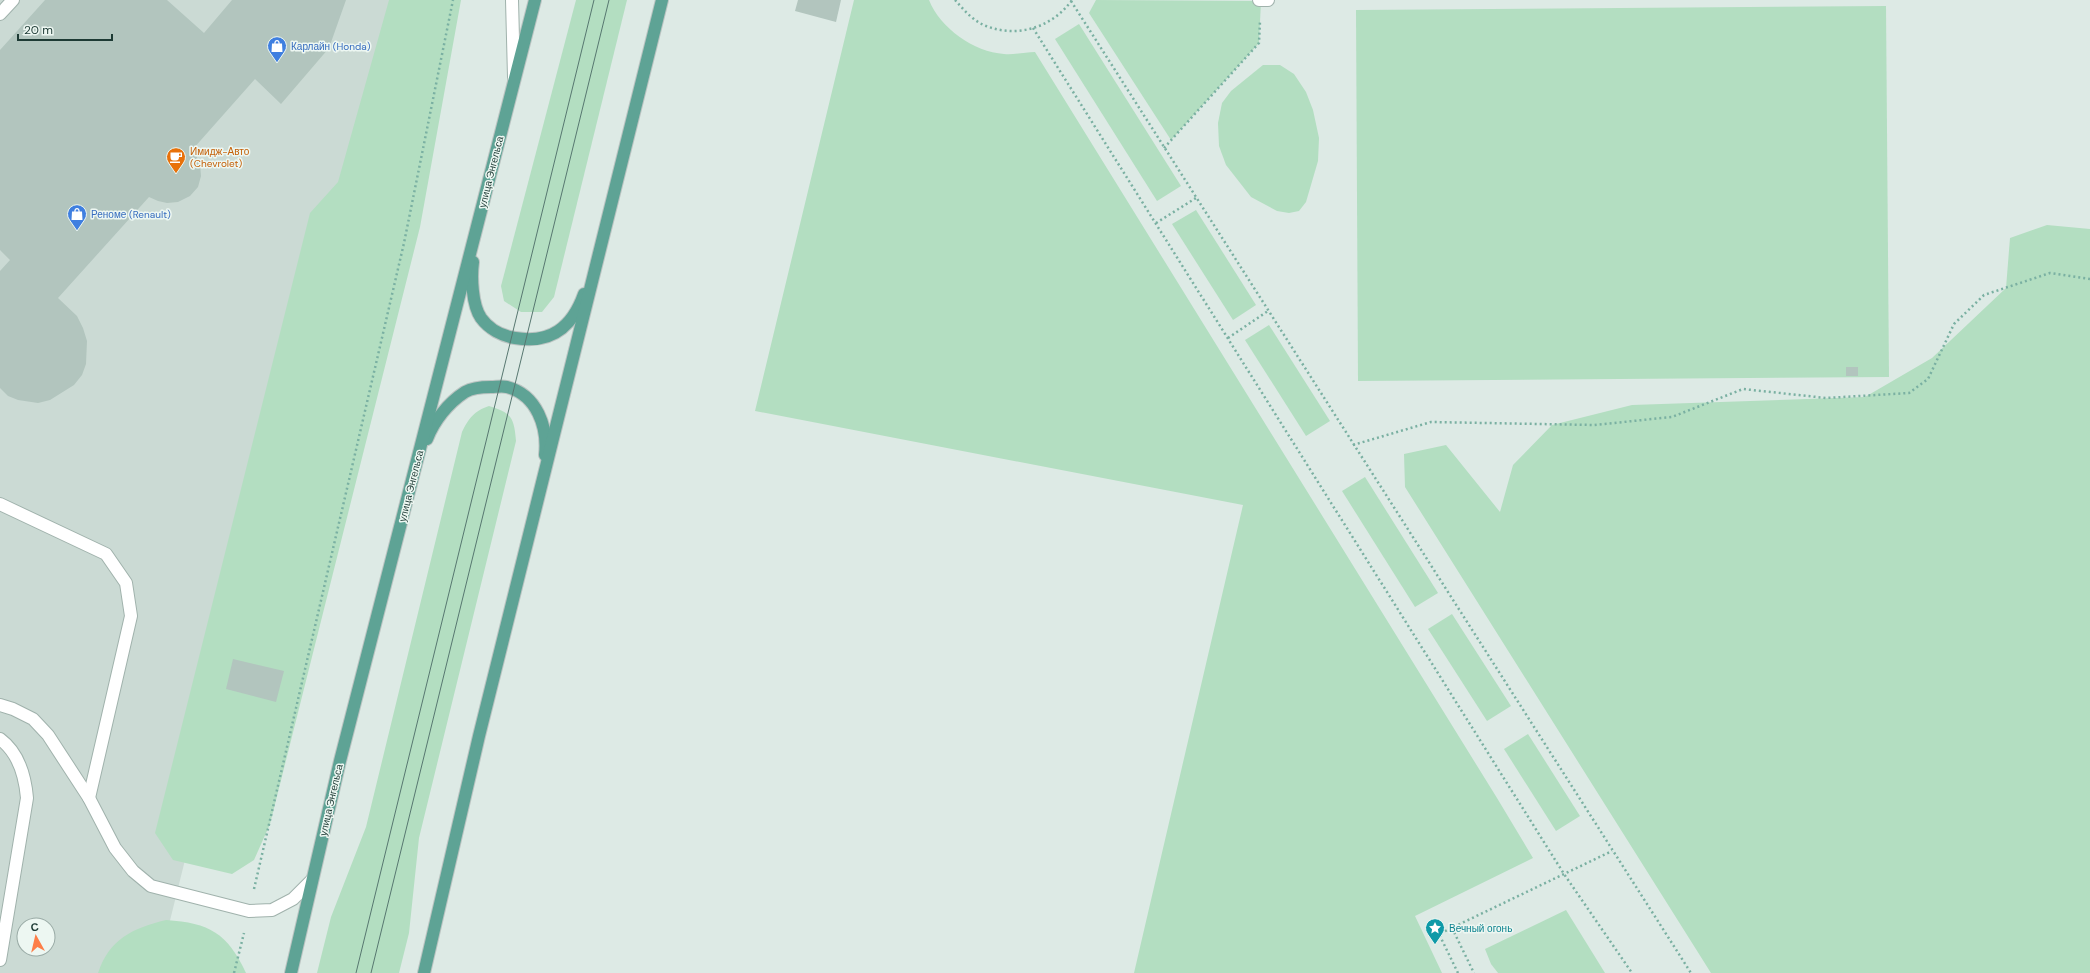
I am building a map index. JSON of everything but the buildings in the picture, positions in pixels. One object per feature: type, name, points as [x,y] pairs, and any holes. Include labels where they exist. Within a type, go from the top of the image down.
[{"type":"main road","name":"улица Энгельса","points":[[291,973],[340,761],[535,0]]},
{"type":"main road","points":[[424,973],[480,736],[662,0]]},
{"type":"main road","points":[[480,217],[472,268],[473,293],[481,318],[496,332],[511,337],[530,340],[549,337],[567,324],[582,300],[600,250]]},
{"type":"main road","points":[[414,471],[430,433],[446,408],[466,391],[484,387],[507,387],[529,399],[541,417],[545,451],[540,492]]},
{"type":"street","points":[[0,14],[12,0]]},
{"type":"street","points":[[512,0],[514,84]]},
{"type":"street","points":[[1259,0],[1268,0]]},
{"type":"street","points":[[0,504],[106,554],[126,583],[131,616],[89,798]]},
{"type":"street","points":[[0,705],[32,718],[48,735],[89,798],[115,848],[133,871],[151,886],[249,911],[272,910],[293,899],[312,880]]},
{"type":"street","points":[[0,740],[18,759],[25,778],[27,798],[0,960]]},
{"type":"path","points":[[234,973],[404,243],[453,0]]},
{"type":"path","points":[[955,0],[966,14],[985,26],[1006,31],[1028,30],[1048,22],[1066,9],[1071,1],[1691,973]]},
{"type":"path","points":[[1164,148],[1259,43],[1260,15]]},
{"type":"path","points":[[1033,28],[1564,874],[1632,973]]},
{"type":"path","points":[[1156,223],[1196,198]]},
{"type":"path","points":[[1353,445],[1432,422],[1594,425],[1672,417],[1743,389],[1826,398],[1909,393],[1928,379],[1954,324],[1984,295],[2050,273],[2090,279]]},
{"type":"path","points":[[1228,338],[1268,311]]},
{"type":"path","points":[[1458,973],[1439,934],[1612,851]]},
{"type":"path","points":[[1452,928],[1474,973]]},
{"type":"shaded area","points":[[0,0],[398,0],[157,973],[0,973]]},
{"type":"green space","points":[[389,0],[461,0],[420,227],[270,824],[254,860],[232,874],[173,860],[155,833],[310,213],[338,182]]},
{"type":"green space","points":[[576,0],[627,0],[554,297],[542,312],[521,312],[504,301],[501,286]]},
{"type":"green space","points":[[854,0],[929,0],[941,20],[950,29],[959,37],[981,49],[1004,54],[1035,52],[1497,798],[1533,858],[1415,916],[1442,973],[1134,973],[1243,505],[755,411]]},
{"type":"green space","points":[[1096,0],[1261,1],[1259,43],[1171,140],[1089,13]]},
{"type":"green space","points":[[1886,6],[1889,377],[1358,381],[1356,10]]},
{"type":"green space","points":[[1079,24],[1181,186],[1157,201],[1055,39]]},
{"type":"green space","points":[[1263,65],[1280,65],[1294,74],[1306,92],[1313,110],[1319,138],[1318,161],[1306,202],[1299,211],[1289,213],[1277,211],[1251,197],[1226,165],[1219,146],[1218,123],[1222,103],[1231,91]]},
{"type":"green space","points":[[1196,210],[1256,305],[1233,320],[1172,224]]},
{"type":"green space","points":[[2047,225],[2090,229],[2090,973],[1711,973],[1405,487],[1404,454],[1446,445],[1500,512],[1513,465],[1552,425],[1632,405],[1865,397],[1932,358],[2006,288],[2010,238]]},
{"type":"green space","points":[[1269,325],[1330,421],[1306,436],[1245,340]]},
{"type":"green space","points":[[489,406],[507,414],[513,422],[516,441],[419,838],[409,933],[399,973],[317,973],[331,917],[366,827],[462,432],[472,416],[479,410]]},
{"type":"green space","points":[[1365,477],[1438,593],[1415,607],[1342,491]]},
{"type":"green space","points":[[1452,614],[1511,706],[1487,721],[1428,629]]},
{"type":"green space","points":[[1528,734],[1580,816],[1556,831],[1504,749]]},
{"type":"green space","points":[[1566,910],[1605,973],[1498,973],[1491,964],[1485,949]]},
{"type":"green space","points":[[166,920],[194,924],[215,933],[224,939],[232,948],[246,973],[98,973],[103,961],[116,943],[133,931]]},
{"type":"tram line","points":[[356,973],[594,0]]},
{"type":"tram line","points":[[371,973],[609,0]]},
{"type":"place","name":"Карлайн (Honda)","points":[[277,63]]},
{"type":"place","name":"Имидж-Авто (Chevrolet)","points":[[176,174]]},
{"type":"place","name":"Реноме (Renault)","points":[[77,231]]},
{"type":"place","name":"Вечный огонь","points":[[1435,945]]}]
